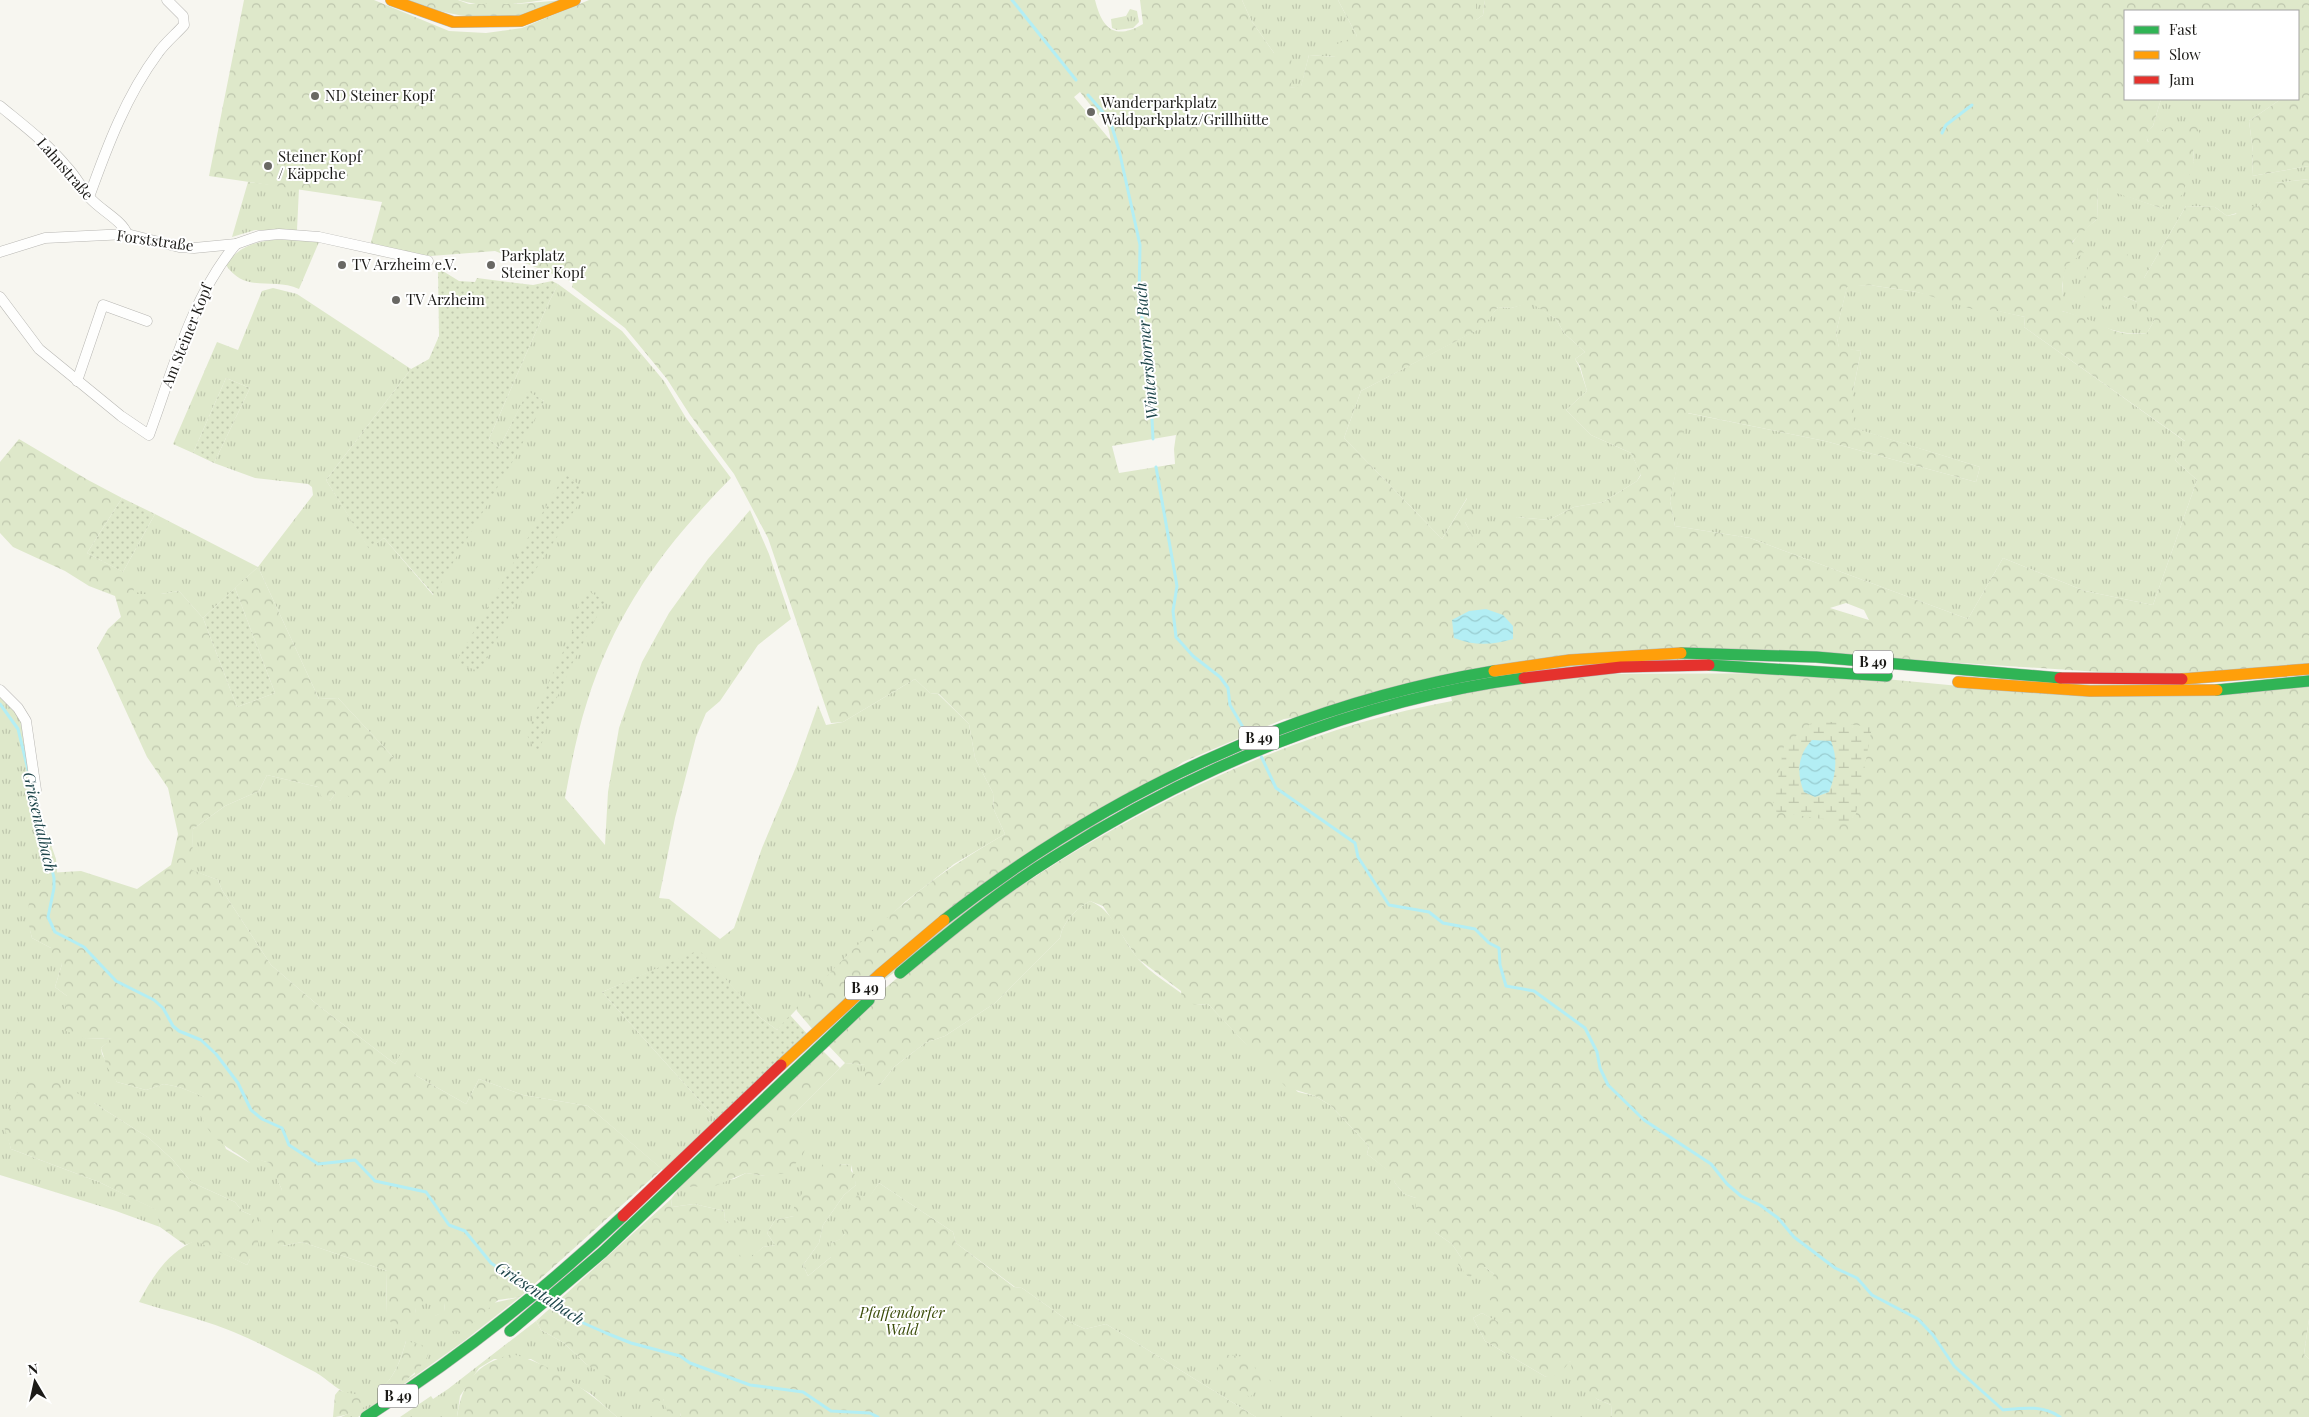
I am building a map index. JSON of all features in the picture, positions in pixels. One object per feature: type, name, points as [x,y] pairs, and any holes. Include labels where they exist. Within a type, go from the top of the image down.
[{"type":"main road","points":[[391,0],[453,22],[521,21],[575,0]]},
{"type":"main road","name":"B 49","points":[[366,1417],[430,1375],[529,1300],[661,1181],[791,1055],[891,965],[999,878],[1090,820],[1184,770],[1278,730],[1370,699],[1438,682],[1552,662],[1626,655],[1682,653],[1777,654],[2038,677],[2109,680],[2217,678],[2309,669]]},
{"type":"main road","name":"B 49","points":[[892,980],[1007,888],[1096,831],[1187,782],[1263,750],[1346,720],[1441,694],[1582,670],[1664,666],[1776,666],[1899,677]]},
{"type":"main road","points":[[1946,681],[2055,690],[2164,693],[2309,681]]},
{"type":"main road","name":"B 49","points":[[499,1340],[577,1275],[671,1190],[878,992]]},
{"type":"street","points":[[89,197],[110,137],[128,101],[158,52],[184,25],[183,16],[168,0]]},
{"type":"street","name":"Lahnstraße","points":[[0,106],[34,133],[66,165],[89,197],[107,215],[124,226],[127,234]]},
{"type":"street","name":"Forststraße","points":[[0,252],[45,238],[127,234],[183,248],[236,244],[259,236],[302,236],[428,261]]},
{"type":"street","name":"Am Steiner Kopf","points":[[77,381],[121,416],[149,435],[196,307],[214,272],[236,244]]},
{"type":"street","points":[[0,297],[40,349],[77,381],[103,305],[147,320]]},
{"type":"street","points":[[0,690],[18,708],[26,721],[36,790]]},
{"type":"green space","points":[[244,0],[374,0],[449,31],[486,33],[522,28],[589,0],[1095,0],[1101,18],[1106,24],[1111,29],[1124,31],[1143,24],[1140,0],[1242,0],[1251,20],[1274,53],[1291,57],[1293,78],[1290,88],[1301,86],[1309,55],[1336,57],[1337,44],[1357,36],[1338,0],[1476,0],[1476,20],[1483,15],[1485,0],[2309,0],[2309,166],[2252,176],[2253,152],[2249,121],[2280,100],[2299,100],[2299,10],[2124,10],[2124,100],[2161,100],[2153,126],[2146,134],[2148,142],[2166,128],[2195,123],[2201,136],[2193,149],[2194,162],[2182,195],[2161,208],[2098,187],[2097,219],[2072,242],[2084,253],[2066,265],[2062,286],[2062,311],[2120,332],[2128,334],[2147,333],[2155,319],[2136,311],[2137,302],[2123,296],[2106,307],[2084,297],[2084,278],[2093,255],[2108,248],[2125,251],[2144,278],[2186,206],[2215,207],[2227,216],[2236,214],[2240,204],[2257,207],[2274,183],[2309,179],[2309,666],[2175,677],[1779,651],[1284,719],[1183,762],[814,1031],[796,1008],[823,980],[878,926],[918,891],[954,865],[1005,834],[994,810],[993,793],[975,758],[969,724],[939,694],[930,693],[915,679],[843,722],[831,723],[768,538],[734,474],[690,415],[667,379],[625,328],[572,287],[573,282],[495,251],[431,256],[408,254],[370,246],[382,202],[209,176]],"holes":[[[1080,92],[1108,127],[1111,141],[1074,97]],[[1869,285],[1917,292],[1982,312],[1988,309],[2025,317],[2024,327],[2185,441],[2175,460],[2197,480],[2153,605],[2085,591],[2003,558],[1968,619],[1750,538],[1675,526],[1670,501],[1688,413],[1825,441],[1976,482],[1980,467],[1854,428],[1853,391],[1861,351],[1839,347],[1836,333],[1847,287]],[[1531,303],[1556,319],[1564,333],[1585,352],[1575,359],[1580,366],[1587,391],[1566,410],[1591,435],[1631,453],[1641,475],[1637,481],[1603,502],[1574,507],[1549,520],[1517,517],[1494,523],[1478,546],[1465,522],[1474,514],[1468,497],[1442,539],[1344,438],[1361,391],[1483,327],[1498,307],[1511,308]],[[1176,435],[1174,449],[1175,464],[1119,473],[1112,446]],[[1846,603],[1864,610],[1869,620],[1830,608]]]},
{"type":"green space","points":[[406,0],[458,0],[469,4],[517,4],[564,0],[520,16],[491,18],[447,13]]},
{"type":"green space","points":[[459,0],[544,0],[490,5]]},
{"type":"green space","points":[[1242,0],[1338,0],[1357,36],[1336,57],[1309,55],[1301,87],[1289,88],[1274,53],[1251,20]]},
{"type":"green space","points":[[1476,0],[1485,0],[1483,15],[1476,20]]},
{"type":"green space","points":[[1130,9],[1137,11],[1139,22],[1133,28],[1117,30],[1112,28],[1111,19],[1126,16]]},
{"type":"green space","points":[[2161,100],[2280,100],[2249,121],[2253,152],[2252,176],[2309,166],[2309,179],[2275,183],[2257,207],[2227,216],[2215,207],[2186,206],[2144,278],[2123,296],[2137,302],[2155,319],[2147,333],[2124,333],[2062,311],[2064,268],[2074,241],[2097,219],[2098,186],[2161,208],[2194,162],[2193,149],[2166,128],[2149,143],[2145,134],[2153,126]]},
{"type":"green space","points":[[248,182],[299,188],[297,230],[255,230],[232,237]]},
{"type":"green space","points":[[287,239],[319,242],[299,289],[279,284],[251,282],[234,274],[226,265],[245,247],[269,240]]},
{"type":"green space","points":[[438,268],[459,281],[475,282],[477,278],[533,285],[552,281],[558,284],[489,439],[499,448],[528,391],[544,401],[517,454],[434,595],[384,538],[369,549],[326,480],[411,369],[429,359],[439,336]]},
{"type":"green space","points":[[558,284],[622,331],[664,381],[686,418],[731,478],[664,554],[628,608],[612,638],[583,714],[565,798],[605,845],[608,792],[619,728],[642,662],[669,613],[708,559],[750,510],[769,554],[791,619],[758,645],[720,701],[706,713],[696,737],[675,818],[659,898],[669,899],[720,939],[734,928],[762,848],[796,767],[818,705],[826,725],[843,722],[915,679],[930,693],[938,694],[969,724],[975,758],[993,793],[994,810],[1005,834],[954,864],[906,901],[846,957],[777,1030],[761,1018],[699,951],[602,992],[717,1120],[664,1171],[588,1106],[523,1095],[479,1079],[466,1104],[415,1075],[405,1048],[395,1064],[319,1006],[271,965],[222,890],[218,880],[191,870],[193,829],[225,806],[259,791],[267,775],[318,787],[330,801],[336,792],[395,759],[338,698],[319,699],[258,567],[313,495],[312,487],[308,484],[255,478],[214,463],[250,388],[226,378],[193,453],[173,444],[217,342],[238,350],[262,291],[273,288],[297,294],[411,369],[326,480],[369,548],[384,538],[433,595],[544,401],[528,392],[499,448],[489,439]]},
{"type":"green space","points":[[1869,285],[1917,292],[2025,317],[2024,327],[2186,442],[2175,460],[2197,480],[2153,605],[2085,591],[2003,558],[1968,619],[1750,538],[1675,526],[1670,501],[1687,413],[1825,441],[1976,482],[1980,467],[1853,428],[1853,391],[1861,351],[1839,348],[1836,333],[1847,286]]},
{"type":"green space","points":[[1531,302],[1556,319],[1564,333],[1585,352],[1575,359],[1587,391],[1566,410],[1591,435],[1631,453],[1641,474],[1637,481],[1603,502],[1574,507],[1549,520],[1517,517],[1478,547],[1465,522],[1467,498],[1442,539],[1344,438],[1361,391],[1482,327],[1498,307],[1511,308]]},
{"type":"green space","points":[[226,378],[250,388],[214,463],[193,453]]},
{"type":"green space","points":[[19,439],[122,498],[87,553],[133,577],[134,594],[161,594],[179,591],[203,618],[237,707],[275,693],[235,588],[258,567],[319,699],[338,698],[395,759],[391,783],[361,800],[336,792],[330,801],[321,796],[318,787],[267,775],[259,791],[225,806],[193,829],[192,870],[218,880],[222,890],[271,965],[319,1006],[395,1064],[405,1047],[421,1061],[415,1075],[466,1104],[479,1079],[523,1095],[588,1106],[662,1169],[520,1297],[498,1300],[463,1332],[446,1331],[432,1323],[435,1316],[444,1311],[445,1303],[415,1303],[416,1313],[422,1326],[393,1326],[386,1314],[387,1271],[302,1242],[282,1246],[273,1240],[273,1229],[261,1223],[257,1206],[282,1190],[277,1179],[266,1169],[270,1163],[252,1158],[251,1164],[216,1139],[205,1125],[200,1114],[204,1097],[179,1087],[164,1084],[146,1090],[117,1082],[107,1067],[101,1048],[112,1038],[86,1039],[61,1029],[67,996],[55,987],[62,964],[46,957],[51,948],[32,938],[28,919],[29,903],[36,888],[48,873],[81,871],[137,889],[171,865],[178,834],[168,788],[147,757],[97,648],[108,629],[121,617],[115,596],[89,586],[65,571],[13,547],[0,533],[0,462]]},
{"type":"green space","points":[[565,474],[587,491],[523,589],[480,672],[456,662]]},
{"type":"green space","points":[[122,498],[155,514],[123,572],[87,553]]},
{"type":"green space","points":[[155,514],[258,567],[203,618],[179,591],[161,594],[134,594],[123,572]]},
{"type":"green space","points":[[235,588],[275,693],[237,707],[203,618]]},
{"type":"green space","points":[[587,590],[605,601],[572,664],[551,711],[538,756],[527,735],[538,706],[574,628],[569,625]]},
{"type":"green space","points":[[1822,673],[1991,689],[2309,684],[2309,1319],[2304,1354],[2309,1359],[2309,1417],[1612,1417],[1611,1405],[1597,1399],[1590,1392],[1576,1387],[1570,1361],[1560,1374],[1546,1377],[1485,1341],[1473,1318],[1482,1313],[1502,1324],[1513,1322],[1485,1295],[1494,1274],[1485,1267],[1480,1267],[1469,1278],[1458,1264],[1462,1259],[1452,1244],[1436,1233],[1416,1207],[1416,1198],[1404,1194],[1395,1183],[1392,1174],[1367,1154],[1369,1146],[1330,1105],[1315,1096],[1286,1087],[1208,1004],[1196,1005],[1182,1001],[1181,991],[1137,958],[1103,906],[1090,901],[1071,916],[1064,926],[1060,938],[995,1003],[945,1036],[925,1043],[894,1067],[880,1085],[869,1084],[865,1081],[865,1065],[845,1063],[827,1044],[896,979],[956,932],[1020,887],[1087,844],[1158,806],[1230,771],[1304,741],[1378,718],[1452,701],[1451,696],[1580,674]]},
{"type":"green space","points":[[0,697],[14,709],[21,720],[38,808],[56,859],[57,873],[48,873],[31,904],[29,919],[32,938],[51,948],[62,964],[55,987],[67,996],[86,1039],[113,1038],[101,1048],[102,1054],[117,1082],[146,1090],[164,1084],[179,1087],[205,1097],[226,1149],[250,1163],[252,1157],[270,1163],[282,1190],[273,1229],[282,1246],[302,1242],[387,1271],[386,1314],[416,1313],[414,1303],[445,1303],[444,1312],[435,1316],[520,1297],[464,1341],[358,1417],[341,1417],[373,1402],[415,1374],[406,1341],[396,1370],[384,1386],[368,1395],[357,1396],[346,1393],[315,1372],[237,1334],[205,1321],[139,1302],[150,1283],[169,1258],[196,1240],[247,1265],[250,1259],[251,1215],[242,1211],[235,1202],[191,1182],[173,1160],[149,1138],[94,1103],[8,1137],[11,1149],[99,1182],[157,1210],[160,1227],[116,1211],[0,1175]]},
{"type":"green space","points":[[1815,720],[1872,727],[1854,824],[1772,811],[1784,746]]},
{"type":"green space","points":[[1090,901],[1098,905],[1111,917],[1131,949],[1148,969],[1196,1005],[1208,1004],[1245,1043],[1298,1092],[1315,1096],[1330,1105],[1369,1146],[1367,1154],[1393,1174],[1395,1183],[1404,1194],[1416,1198],[1436,1233],[1452,1244],[1462,1259],[1468,1277],[1480,1267],[1485,1267],[1494,1274],[1513,1322],[1502,1325],[1482,1313],[1473,1318],[1485,1341],[1546,1377],[1570,1361],[1597,1399],[1611,1405],[1612,1417],[1256,1417],[1106,1324],[1085,1329],[1070,1322],[1022,1288],[1015,1287],[956,1243],[953,1232],[879,1183],[841,1239],[831,1243],[831,1257],[808,1276],[803,1265],[819,1243],[823,1225],[844,1195],[856,1185],[851,1165],[838,1164],[794,1216],[775,1220],[767,1233],[775,1245],[763,1247],[746,1263],[737,1253],[730,1223],[724,1219],[725,1211],[694,1204],[672,1207],[671,1199],[680,1187],[734,1179],[746,1173],[765,1176],[791,1117],[845,1063],[866,1065],[880,1085],[894,1067],[925,1043],[945,1036],[995,1003],[1060,938],[1064,926],[1071,916]]},
{"type":"green space","points":[[699,950],[761,1018],[777,1030],[790,1015],[809,1036],[717,1120],[602,992]]},
{"type":"green space","points":[[821,1049],[840,1068],[791,1117],[808,1142],[802,1157],[786,1173],[765,1176],[746,1173],[715,1186],[680,1187]]},
{"type":"green space","points":[[26,1074],[58,1082],[94,1103],[149,1138],[173,1160],[191,1182],[235,1202],[242,1211],[251,1215],[257,1225],[259,1255],[250,1259],[247,1265],[196,1241],[185,1245],[160,1227],[156,1210],[99,1182],[11,1149],[3,1123]]},
{"type":"green space","name":"Pfaffendorfer Wald","points":[[833,1159],[838,1164],[851,1165],[856,1185],[844,1195],[823,1225],[819,1243],[803,1265],[808,1276],[831,1257],[831,1243],[840,1239],[845,1234],[843,1220],[857,1195],[869,1197],[879,1183],[953,1232],[956,1243],[1014,1287],[1022,1288],[1070,1322],[1085,1329],[1106,1324],[1256,1417],[681,1417],[680,1413],[668,1414],[663,1399],[655,1403],[618,1384],[586,1364],[564,1343],[541,1330],[536,1321],[671,1199],[672,1207],[694,1204],[725,1211],[724,1219],[730,1223],[737,1219],[747,1227],[748,1245],[738,1253],[746,1262],[763,1247],[775,1245],[767,1233],[775,1220],[794,1216],[794,1205],[823,1164]]},
{"type":"green space","points":[[2309,1319],[2309,1359],[2304,1354]]},
{"type":"green space","points":[[536,1321],[541,1330],[564,1343],[586,1364],[663,1399],[667,1407],[680,1413],[681,1417],[617,1417],[591,1394],[531,1359],[494,1359],[479,1368],[460,1396],[457,1417],[400,1417],[431,1396],[433,1399],[448,1389]]},
{"type":"green space","points":[[406,1341],[422,1345],[429,1352],[424,1362],[415,1372],[403,1383],[373,1403],[344,1415],[333,1417],[335,1395],[339,1390],[354,1394],[366,1394],[376,1391],[384,1385],[397,1366]]},
{"type":"green space","points":[[512,1354],[541,1364],[568,1379],[617,1417],[457,1417],[463,1393],[473,1376],[489,1363]]},
{"type":"green space","points":[[1222,1354],[1252,1358],[1257,1375],[1267,1372],[1271,1384],[1260,1387],[1250,1397],[1216,1376]]},
{"type":"water","points":[[1486,609],[1503,615],[1513,626],[1513,639],[1484,644],[1454,638],[1452,620],[1469,611]]},
{"type":"water","points":[[1812,740],[1831,741],[1835,760],[1835,773],[1829,792],[1815,797],[1804,792],[1799,771],[1801,758]]},
{"type":"waterway","name":"Wintersborner Bach","points":[[1012,0],[1076,80]]},
{"type":"waterway","name":"Wintersborner Bach","points":[[1088,95],[1108,118],[1112,127],[1119,150],[1140,245],[1139,300],[1149,357],[1153,439]]},
{"type":"waterway","points":[[1942,133],[1946,125],[1972,105]]},
{"type":"waterway","name":"Wintersborner Bach","points":[[1156,467],[1177,586],[1173,611],[1176,637],[1193,656],[1220,677],[1228,688],[1230,705],[1248,736]]},
{"type":"waterway","name":"Griesentalbach","points":[[0,704],[18,729],[28,770]]},
{"type":"waterway","name":"Wintersborner Bach","points":[[1261,756],[1276,788],[1355,843],[1358,857],[1389,905],[1429,912],[1443,923],[1475,929],[1489,943],[1499,948],[1500,965],[1506,986],[1534,991],[1585,1028],[1597,1052],[1600,1068],[1608,1085],[1644,1120],[1711,1164],[1727,1184],[1741,1196],[1760,1205],[1778,1218],[1794,1237],[1835,1268],[1857,1278],[1872,1295],[1918,1319],[1933,1335],[1954,1366],[2003,1410],[2040,1409],[2060,1417]]},
{"type":"waterway","name":"Griesentalbach","points":[[33,791],[54,878],[54,888],[48,917],[55,932],[84,947],[116,981],[154,1000],[163,1008],[173,1026],[179,1031],[201,1040],[216,1054],[238,1083],[251,1110],[262,1119],[282,1128],[289,1145],[318,1164],[355,1160],[375,1181],[426,1192],[449,1225],[465,1231],[491,1263],[531,1290]]},
{"type":"waterway","name":"Griesentalbach","points":[[550,1304],[572,1318],[606,1333],[631,1343],[680,1356],[690,1363],[750,1385],[803,1392],[831,1411],[870,1413],[878,1417]]},
{"type":"traffic: fast","points":[[1681,653],[1816,657],[2060,678]]},
{"type":"traffic: fast","points":[[1709,665],[1887,676]]},
{"type":"traffic: fast","points":[[944,920],[1005,875],[1069,833],[1136,795],[1204,761],[1274,731],[1346,706],[1420,686],[1494,671]]},
{"type":"traffic: fast","points":[[900,973],[975,912],[1034,870],[1108,824],[1163,794],[1279,742],[1339,721],[1400,703],[1462,688],[1524,678]]},
{"type":"traffic: fast","points":[[2217,690],[2309,681]]},
{"type":"traffic: fast","points":[[510,1331],[603,1252],[869,1000]]},
{"type":"traffic: fast","points":[[366,1417],[434,1371],[531,1297],[623,1216]]},
{"type":"traffic: slow","points":[[391,0],[453,22],[521,21],[575,0]]},
{"type":"traffic: slow","points":[[1494,671],[1570,660],[1681,653]]},
{"type":"traffic: slow","points":[[2182,679],[2309,669]]},
{"type":"traffic: slow","points":[[1958,682],[2090,691],[2217,690]]},
{"type":"traffic: slow","points":[[781,1065],[880,974],[944,920]]},
{"type":"traffic: jam","points":[[1524,678],[1621,667],[1709,665]]},
{"type":"traffic: jam","points":[[2060,678],[2182,679]]},
{"type":"traffic: jam","points":[[623,1216],[781,1065]]},
{"type":"place","name":"ND Steiner Kopf","points":[[315,96]]},
{"type":"place","name":"Wanderparkplatz Waldparkplatz/Grillhütte","points":[[1091,112]]},
{"type":"place","name":"Steiner Kopf / Käppche","points":[[268,166]]},
{"type":"place","name":"TV Arzheim e.V.","points":[[342,265]]},
{"type":"place","name":"Parkplatz Steiner Kopf","points":[[491,265]]},
{"type":"place","name":"TV Arzheim","points":[[396,300]]}]
